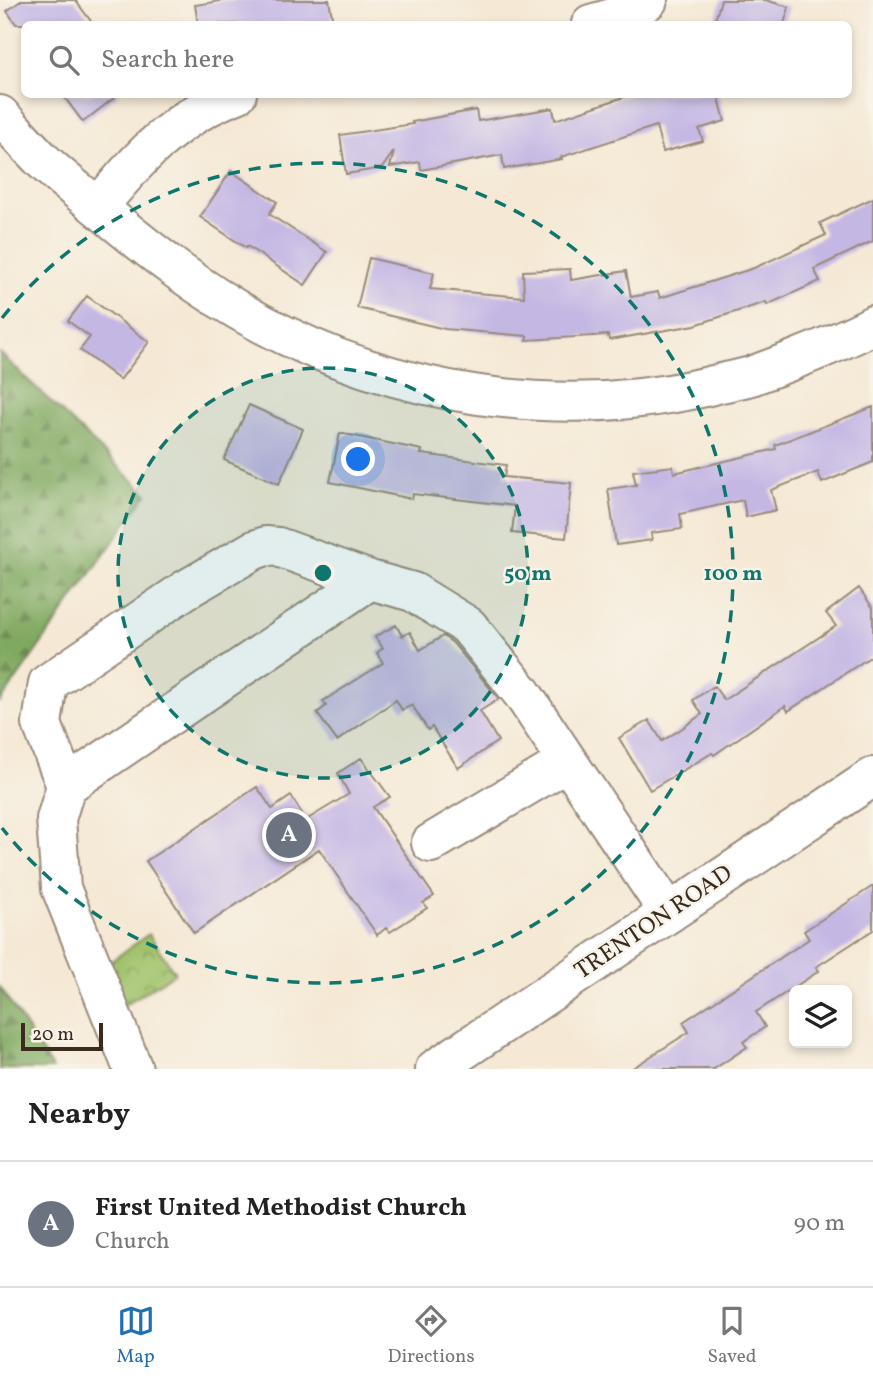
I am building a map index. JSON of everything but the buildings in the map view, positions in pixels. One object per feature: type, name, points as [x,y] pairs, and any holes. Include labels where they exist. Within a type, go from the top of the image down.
[{"type":"street","points":[[602,21],[633,12],[648,0]]},
{"type":"street","points":[[98,206],[166,133],[202,110],[228,98]]},
{"type":"street","points":[[0,115],[45,162],[136,239],[175,269],[258,322],[368,370],[458,393],[512,400],[573,402],[673,394],[749,376],[818,351],[873,325]]},
{"type":"street","points":[[133,1069],[61,888],[56,819],[66,786],[42,723],[48,683],[185,590],[254,550],[266,546],[278,547],[370,580],[413,592],[468,626],[522,693],[669,913]]},
{"type":"street","points":[[66,786],[370,580]]},
{"type":"street","points":[[431,843],[567,762]]},
{"type":"street","name":"TRENTON ROAD","points":[[435,1069],[873,777]]},
{"type":"green space","points":[[0,353],[147,494],[0,702]]},
{"type":"green space","points":[[149,934],[175,973],[123,1006],[107,964]]},
{"type":"green space","points":[[0,987],[53,1069],[0,1069]]},
{"type":"place","name":"First United Methodist Church","points":[[289,835]]}]
